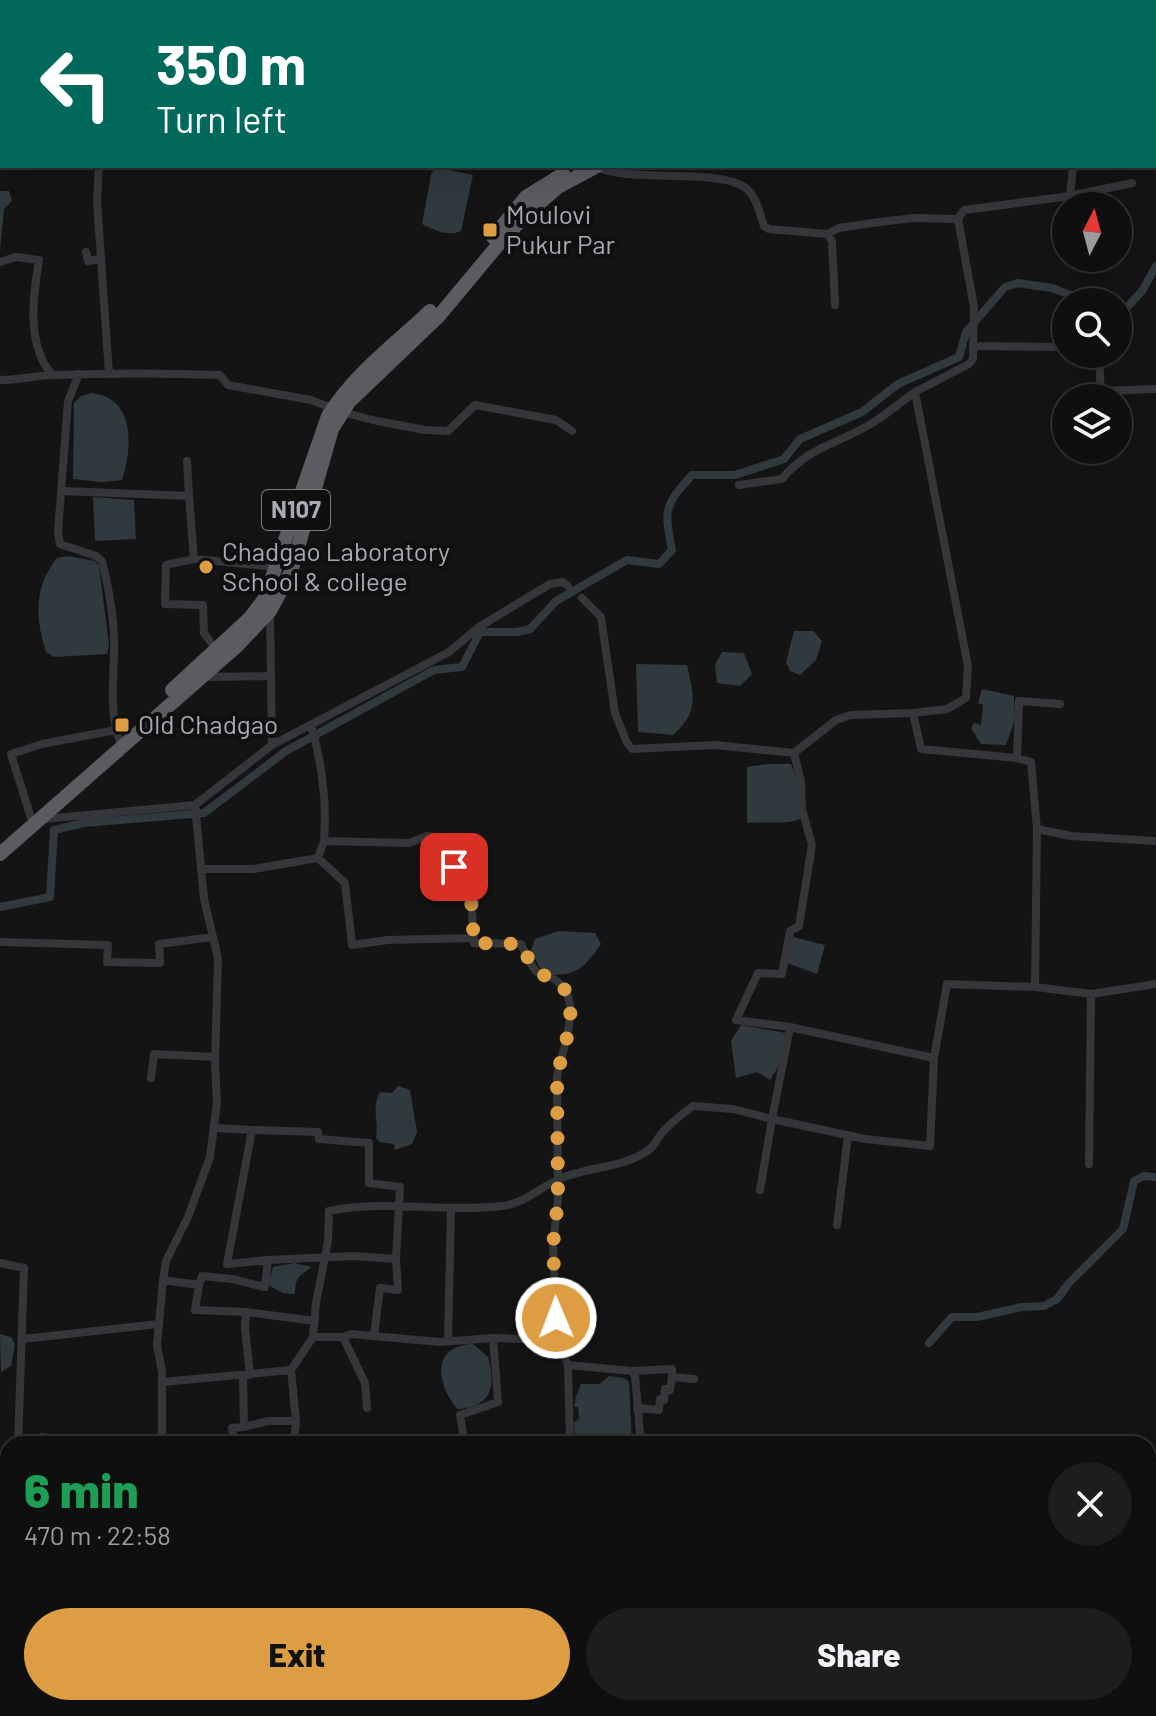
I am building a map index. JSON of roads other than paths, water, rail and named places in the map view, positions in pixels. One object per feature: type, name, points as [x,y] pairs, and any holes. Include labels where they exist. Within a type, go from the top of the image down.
[{"type":"highway","name":"N107","points":[[0,846],[237,646],[270,611],[291,572],[339,398],[376,359],[429,312],[526,197],[575,168]]},
{"type":"highway","name":"N107","points":[[0,854],[118,734],[250,618],[265,598],[337,410],[438,317],[527,214],[558,187],[593,168]]},
{"type":"street","points":[[99,168],[97,202],[109,373]]},
{"type":"street","points":[[602,168],[619,175],[719,180],[742,185],[751,193],[764,226],[769,229],[827,234],[839,228],[891,221],[958,219],[967,209],[1052,198]]},
{"type":"street","points":[[1070,192],[1073,168]]},
{"type":"street","points":[[1089,192],[1132,183]]},
{"type":"street","points":[[739,485],[782,479],[794,464],[818,448],[872,424],[915,392],[969,364],[973,359],[974,314],[958,219]]},
{"type":"street","points":[[827,234],[832,241],[835,305]]},
{"type":"street","points":[[86,252],[88,261],[101,259]]},
{"type":"street","points":[[0,262],[16,257],[39,260],[33,300],[35,335],[41,362],[52,375]]},
{"type":"street","points":[[974,346],[1052,347]]},
{"type":"street","points":[[0,380],[109,373],[220,375],[228,385],[311,400],[337,410],[439,432],[448,431],[475,405],[556,420],[572,431]]},
{"type":"street","points":[[79,374],[68,401],[58,532],[60,544],[102,561],[114,650],[111,694],[118,734],[42,744],[11,754],[35,819],[195,805],[272,745],[449,652],[479,627],[550,584],[563,582],[568,586]]},
{"type":"street","points":[[1132,391],[1156,389]]},
{"type":"street","points":[[582,598],[601,617],[615,713],[632,749],[715,745],[794,753],[836,720],[851,715],[947,709],[966,698],[968,666],[915,392]]},
{"type":"street","points":[[187,461],[194,559]]},
{"type":"street","points":[[63,491],[189,496]]},
{"type":"street","points":[[216,650],[204,633],[203,605],[165,604],[166,565],[194,559],[276,567]]},
{"type":"street","points":[[270,611],[272,745]]},
{"type":"street","points":[[201,677],[271,676]]},
{"type":"street","points":[[1017,758],[1019,701],[1060,704]]},
{"type":"street","points":[[913,713],[921,749],[1017,758],[1033,764],[1037,829],[1035,987]]},
{"type":"street","points":[[311,725],[326,814],[324,841],[318,858]]},
{"type":"street","points":[[794,753],[801,782],[802,809],[812,845],[799,926],[790,931],[782,974],[758,973],[736,1020],[790,1027],[934,1058]]},
{"type":"street","points":[[162,1436],[163,1382],[157,1345],[166,1261],[188,1217],[210,1157],[217,1103],[218,958],[204,899],[195,805]]},
{"type":"street","points":[[1037,829],[1071,836],[1156,841]]},
{"type":"street","points":[[324,841],[409,843],[427,836],[448,838],[454,867],[469,869],[474,943],[521,944],[538,972],[557,980],[568,997],[570,1028],[557,1077],[558,1200],[553,1245],[557,1340],[568,1365],[570,1436]]},
{"type":"street","points":[[202,869],[253,869],[318,858]]},
{"type":"street","points":[[318,858],[345,883],[352,945],[388,940],[473,938]]},
{"type":"street","points":[[0,942],[108,945],[107,962],[160,963],[159,944],[213,937]]},
{"type":"street","points":[[295,1436],[291,1370],[313,1337],[328,1241],[329,1211],[398,1206],[505,1206],[557,1180],[624,1162],[651,1148],[662,1133],[693,1106],[733,1109],[848,1135],[930,1146],[934,1058],[947,984],[1035,987],[1091,994],[1156,984]]},
{"type":"street","points":[[1089,1164],[1091,994]]},
{"type":"street","points":[[760,1190],[790,1027]]},
{"type":"street","points":[[151,1078],[154,1054],[215,1057]]},
{"type":"street","points":[[215,1128],[318,1132],[319,1139],[369,1143],[369,1183],[400,1187],[396,1259],[398,1290],[380,1288],[374,1336]]},
{"type":"street","points":[[252,1130],[227,1264],[324,1257],[396,1259]]},
{"type":"street","points":[[837,1225],[848,1135]]},
{"type":"street","points":[[448,1340],[451,1208]]},
{"type":"street","points":[[268,1260],[265,1287],[202,1276],[195,1310],[246,1312],[315,1321]]},
{"type":"street","points":[[0,1263],[24,1268],[18,1436]]},
{"type":"street","points":[[163,1280],[199,1285]]},
{"type":"street","points":[[244,1427],[246,1312]]},
{"type":"street","points":[[23,1339],[158,1324]]},
{"type":"street","points":[[313,1337],[351,1334],[448,1340],[557,1340]]},
{"type":"street","points":[[343,1337],[365,1383],[367,1408]]},
{"type":"street","points":[[464,1436],[460,1415],[498,1402],[493,1338]]},
{"type":"street","points":[[568,1365],[632,1371],[672,1369],[670,1390],[665,1389],[659,1410],[637,1408]]},
{"type":"street","points":[[163,1382],[291,1370]]},
{"type":"street","points":[[632,1371],[641,1436]]},
{"type":"street","points":[[672,1377],[694,1379]]},
{"type":"street","points":[[233,1436],[232,1428],[268,1421],[296,1421]]},
{"type":"waterway","points":[[1132,302],[1156,266]]},
{"type":"waterway","points":[[0,907],[50,897],[54,830],[84,823],[204,813],[286,751],[434,670],[462,667],[480,632],[530,629],[556,601],[627,560],[659,564],[672,550],[668,509],[692,475],[735,475],[784,459],[800,439],[862,412],[898,384],[959,357],[966,332],[1005,287],[1018,283],[1052,288]]},
{"type":"waterway","points":[[929,1343],[952,1317],[977,1317],[1022,1307],[1044,1306],[1057,1299],[1123,1229],[1134,1181],[1144,1176],[1156,1177]]},
{"type":"place","name":"Moulovi Pukur Par","points":[[490,230]]},
{"type":"place","name":"Chadgao Laboratory School & college","points":[[206,567]]},
{"type":"place","name":"Old Chadgao","points":[[122,725]]}]
